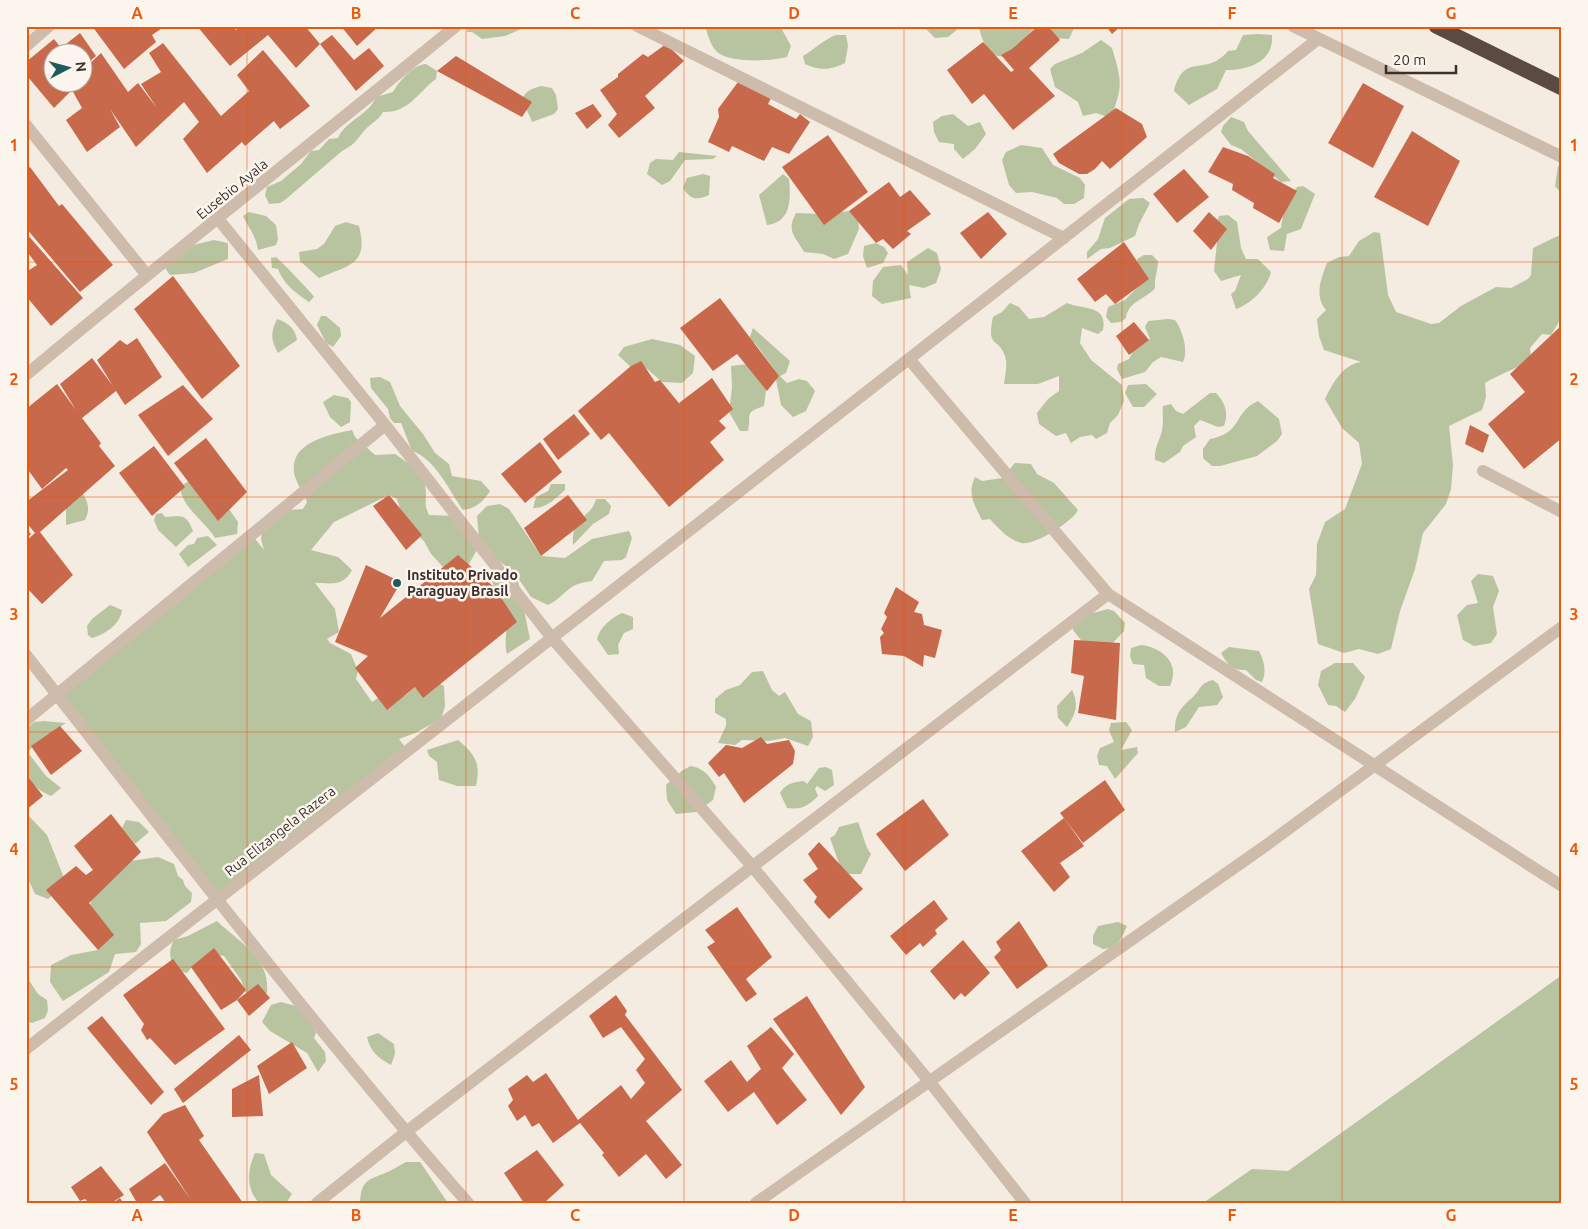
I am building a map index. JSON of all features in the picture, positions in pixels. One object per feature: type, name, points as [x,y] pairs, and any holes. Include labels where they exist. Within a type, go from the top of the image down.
[{"type":"highway","points":[[1436,26],[1562,88]]},
{"type":"street","points":[[26,46],[49,26]]},
{"type":"street","name":"Eusebio Ayala","points":[[26,375],[146,274],[219,220],[456,26]]},
{"type":"street","points":[[637,26],[1064,238]]},
{"type":"street","points":[[1293,26],[1562,157]]},
{"type":"street","name":"Rua Elizangela Razera","points":[[26,1049],[1318,39]]},
{"type":"street","points":[[26,125],[146,274]]},
{"type":"street","points":[[219,220],[385,425],[552,638],[752,866],[929,1081],[1024,1203]]},
{"type":"street","points":[[909,359],[1108,594],[1562,886]]},
{"type":"street","points":[[26,720],[385,425]]},
{"type":"street","points":[[1483,471],[1562,512]]},
{"type":"street","points":[[316,1203],[1108,594]]},
{"type":"street","points":[[756,1203],[1268,844],[1562,627]]},
{"type":"street","points":[[26,655],[217,898],[406,1132],[468,1203]]},
{"type":"green space","points":[[468,26],[528,26],[505,36],[482,39],[472,32],[467,32]]},
{"type":"green space","points":[[705,26],[780,26],[791,46],[787,57],[763,60],[735,59],[720,54],[714,49]]},
{"type":"green space","points":[[923,26],[959,26],[959,28],[948,37],[935,38]]},
{"type":"green space","points":[[979,26],[1036,26],[1010,55],[1001,56],[994,55],[987,48]]},
{"type":"green space","points":[[1050,26],[1075,26],[1069,39],[1055,38]]},
{"type":"green space","points":[[836,35],[846,35],[848,46],[845,63],[825,69],[805,64],[803,56]]},
{"type":"green space","points":[[1243,35],[1272,35],[1272,44],[1269,52],[1258,63],[1234,70],[1226,70],[1217,89],[1189,105],[1174,91],[1178,79],[1183,72],[1189,68],[1211,63],[1228,51],[1236,50]]},
{"type":"green space","points":[[1101,40],[1112,48],[1120,83],[1118,98],[1111,118],[1096,113],[1083,116],[1078,102],[1055,87],[1050,69],[1055,64],[1082,53]]},
{"type":"green space","points":[[426,64],[437,71],[436,79],[412,101],[400,109],[383,112],[355,142],[286,199],[280,203],[269,204],[265,195],[267,187],[281,181],[301,164],[311,151],[319,150],[329,139],[338,138],[347,126],[368,109],[376,97],[393,92],[407,74],[416,67]]},
{"type":"green space","points":[[541,86],[552,88],[556,95],[558,109],[554,114],[532,122],[523,100],[524,96],[532,89]]},
{"type":"green space","points":[[953,114],[968,126],[980,122],[986,134],[975,149],[963,159],[954,149],[954,144],[939,142],[934,132],[933,122],[942,116]]},
{"type":"green space","points":[[1231,117],[1244,122],[1248,131],[1291,181],[1281,182],[1241,149],[1231,145],[1221,132],[1223,126]]},
{"type":"green space","points":[[1021,145],[1042,148],[1053,165],[1080,178],[1085,185],[1084,198],[1074,204],[1064,204],[1057,198],[1032,192],[1016,193],[1009,185],[1002,160],[1006,152]]},
{"type":"green space","points":[[679,152],[717,156],[713,159],[685,160],[670,181],[662,185],[647,174],[650,163],[656,159],[673,160]]},
{"type":"green space","points":[[1562,165],[1562,194],[1555,186],[1558,166]]},
{"type":"green space","points":[[703,174],[710,176],[709,195],[700,198],[691,197],[683,188],[687,178]]},
{"type":"green space","points":[[783,174],[789,179],[790,194],[788,208],[781,219],[767,225],[759,195]]},
{"type":"green space","points":[[1303,186],[1315,194],[1301,229],[1287,234],[1284,251],[1270,250],[1267,237],[1281,228],[1288,201],[1297,187]]},
{"type":"green space","points":[[1143,198],[1150,203],[1135,236],[1110,248],[1101,249],[1087,259],[1087,252],[1098,239],[1105,218],[1129,199]]},
{"type":"green space","points":[[849,211],[858,215],[859,229],[848,254],[834,259],[823,254],[804,252],[792,229],[796,213],[820,214]]},
{"type":"green space","points":[[249,212],[266,216],[276,225],[278,239],[276,245],[258,250],[254,236],[243,216]]},
{"type":"green space","points":[[1228,215],[1237,222],[1241,248],[1246,259],[1258,259],[1271,272],[1266,284],[1258,295],[1242,307],[1236,309],[1231,294],[1235,291],[1241,275],[1221,281],[1214,271],[1217,242],[1214,228],[1219,216]]},
{"type":"green space","points":[[346,222],[359,226],[361,249],[359,256],[347,266],[319,278],[300,261],[299,252],[317,249],[324,244],[335,226]]},
{"type":"green space","points":[[1374,232],[1380,233],[1388,295],[1396,312],[1431,324],[1439,323],[1461,306],[1496,287],[1511,288],[1528,279],[1531,275],[1533,248],[1562,234],[1562,317],[1551,335],[1542,334],[1530,348],[1531,360],[1485,383],[1486,397],[1482,410],[1449,426],[1453,465],[1451,489],[1446,504],[1423,533],[1415,569],[1400,611],[1391,649],[1378,654],[1359,649],[1344,653],[1318,644],[1309,589],[1316,575],[1317,544],[1325,522],[1345,509],[1362,464],[1359,443],[1342,428],[1325,399],[1343,371],[1361,362],[1324,350],[1319,336],[1317,319],[1326,310],[1322,305],[1319,293],[1327,263],[1339,257],[1349,256],[1359,241]]},
{"type":"green space","points":[[214,240],[228,243],[228,259],[194,273],[170,275],[165,268],[181,248]]},
{"type":"green space","points":[[876,243],[884,247],[888,253],[883,263],[867,268],[863,256],[864,246]]},
{"type":"green space","points":[[928,248],[937,253],[941,269],[936,283],[924,288],[909,285],[911,298],[882,304],[872,296],[873,281],[883,267],[901,265],[908,275],[907,262]]},
{"type":"green space","points":[[1144,255],[1152,255],[1158,261],[1155,288],[1133,304],[1127,312],[1126,318],[1121,322],[1111,323],[1106,317],[1108,307],[1125,300],[1142,283],[1137,259]]},
{"type":"green space","points":[[276,257],[314,297],[309,302],[287,284],[278,269],[272,268],[271,258]]},
{"type":"green space","points":[[1010,303],[1019,307],[1029,319],[1044,317],[1067,303],[1092,309],[1102,316],[1104,322],[1103,330],[1098,334],[1082,328],[1080,343],[1091,360],[1122,385],[1124,401],[1118,415],[1110,423],[1107,433],[1096,439],[1092,435],[1080,437],[1071,443],[1066,433],[1056,436],[1039,424],[1037,413],[1048,399],[1059,391],[1059,376],[1038,384],[1004,384],[1006,359],[1000,346],[992,338],[991,327],[993,317],[1002,312]]},
{"type":"green space","points":[[321,316],[326,316],[340,328],[341,336],[333,347],[326,343],[317,325]]},
{"type":"green space","points":[[277,319],[290,326],[295,332],[297,340],[278,353],[272,336]]},
{"type":"green space","points":[[1175,320],[1182,334],[1185,346],[1183,362],[1161,357],[1153,362],[1145,372],[1122,379],[1117,369],[1118,364],[1129,359],[1134,350],[1150,339],[1145,327],[1148,321]]},
{"type":"green space","points":[[753,328],[790,361],[786,373],[780,376],[787,383],[799,379],[807,381],[815,391],[806,411],[793,417],[781,405],[774,369],[755,343],[748,342]]},
{"type":"green space","points":[[652,339],[680,345],[695,356],[693,373],[682,383],[662,382],[646,368],[634,370],[618,355],[624,347]]},
{"type":"green space","points":[[748,364],[767,383],[764,406],[753,410],[751,413],[748,431],[740,431],[729,412],[732,388],[731,366]]},
{"type":"green space","points":[[380,377],[390,382],[400,406],[423,434],[435,453],[449,464],[452,476],[481,481],[490,491],[479,504],[463,510],[435,468],[420,455],[412,451],[401,423],[394,423],[390,418],[388,409],[371,388],[370,378]]},
{"type":"green space","points":[[1146,384],[1157,394],[1144,407],[1133,407],[1125,393],[1128,385]]},
{"type":"green space","points":[[1210,393],[1216,393],[1224,404],[1226,417],[1224,426],[1218,427],[1200,420],[1194,426],[1196,437],[1183,446],[1180,452],[1164,463],[1155,460],[1155,451],[1163,427],[1163,406],[1171,404],[1176,411],[1183,414]]},
{"type":"green space","points":[[334,395],[348,398],[351,402],[350,422],[341,427],[330,417],[323,402]]},
{"type":"green space","points":[[1258,401],[1279,419],[1282,434],[1277,441],[1257,456],[1220,466],[1212,466],[1203,458],[1203,449],[1210,439],[1228,432],[1245,411]]},
{"type":"green space","points":[[352,430],[355,437],[375,455],[395,454],[415,470],[420,475],[425,486],[426,506],[429,515],[456,516],[478,548],[469,564],[443,567],[431,554],[424,541],[405,525],[397,499],[389,495],[334,522],[311,550],[338,557],[352,570],[341,582],[315,583],[335,609],[339,632],[327,639],[330,643],[351,654],[358,671],[356,679],[372,702],[378,698],[392,699],[406,695],[415,687],[433,680],[444,686],[445,706],[441,719],[399,739],[408,751],[217,898],[58,695],[252,535],[264,550],[261,539],[263,522],[287,510],[303,509],[307,502],[295,477],[294,465],[297,456],[311,443],[321,438]]},
{"type":"green space","points":[[1015,463],[1031,464],[1037,474],[1054,483],[1078,510],[1075,515],[1053,532],[1027,543],[1021,543],[1012,539],[990,519],[982,520],[974,504],[972,494],[975,477],[982,481],[1002,478]]},
{"type":"green space","points":[[190,480],[229,509],[238,522],[237,534],[215,538],[189,508],[182,495],[180,487]]},
{"type":"green space","points":[[551,484],[565,484],[565,490],[546,505],[533,508],[536,497],[548,491]]},
{"type":"green space","points":[[78,487],[87,502],[87,515],[85,520],[66,525],[66,504]]},
{"type":"green space","points":[[596,499],[605,499],[611,506],[609,514],[593,524],[573,545],[575,528],[590,510]]},
{"type":"green space","points":[[500,504],[509,509],[541,556],[565,558],[592,539],[629,531],[632,538],[626,557],[622,560],[604,561],[592,581],[577,584],[548,605],[531,597],[514,572],[499,561],[479,538],[477,516],[487,506]]},
{"type":"green space","points":[[162,513],[165,517],[179,516],[186,518],[193,531],[176,547],[158,530],[154,520],[156,514]]},
{"type":"green space","points":[[208,536],[217,545],[188,567],[179,554],[188,545],[194,544],[197,538]]},
{"type":"green space","points":[[499,574],[508,575],[518,581],[530,639],[507,654],[506,614],[492,581]]},
{"type":"green space","points":[[1478,574],[1493,576],[1499,591],[1493,607],[1497,634],[1491,643],[1474,646],[1463,640],[1457,615],[1467,605],[1478,603],[1471,581]]},
{"type":"green space","points":[[110,605],[122,610],[121,615],[107,631],[92,638],[88,635],[87,626],[92,619]]},
{"type":"green space","points":[[1108,609],[1114,611],[1125,623],[1124,631],[1108,648],[1084,644],[1073,630],[1074,618]]},
{"type":"green space","points":[[622,613],[633,617],[633,629],[624,633],[618,645],[619,654],[608,655],[597,639],[606,623]]},
{"type":"green space","points":[[1141,645],[1156,649],[1168,658],[1173,671],[1170,686],[1159,686],[1146,678],[1144,665],[1133,664],[1130,656],[1131,648]]},
{"type":"green space","points":[[1229,647],[1259,651],[1264,666],[1262,682],[1256,680],[1246,670],[1234,668],[1228,663],[1221,653]]},
{"type":"green space","points":[[1335,663],[1353,663],[1365,677],[1355,699],[1345,712],[1336,706],[1328,705],[1318,685],[1321,671]]},
{"type":"green space","points":[[763,671],[772,690],[779,696],[785,692],[798,714],[811,721],[813,737],[808,746],[785,738],[769,741],[742,740],[735,745],[718,743],[726,726],[726,719],[715,713],[715,699],[726,690],[740,685],[752,672]]},
{"type":"green space","points":[[1213,680],[1218,684],[1223,697],[1217,705],[1199,707],[1186,727],[1175,732],[1177,716],[1182,708],[1202,685]]},
{"type":"green space","points":[[1072,690],[1076,709],[1067,727],[1058,718],[1057,706]]},
{"type":"green space","points":[[34,722],[66,723],[35,744],[29,751],[26,749],[26,729]]},
{"type":"green space","points":[[1126,722],[1132,730],[1121,750],[1137,747],[1138,753],[1115,779],[1107,766],[1099,765],[1097,756],[1100,748],[1114,742],[1109,730],[1111,723]]},
{"type":"green space","points":[[458,740],[469,750],[477,765],[476,786],[457,786],[439,780],[437,762],[429,756],[427,750]]},
{"type":"green space","points":[[26,750],[46,776],[61,788],[51,796],[37,788],[30,778]]},
{"type":"green space","points":[[691,766],[703,771],[716,787],[713,800],[696,812],[676,814],[667,800],[666,785],[683,770]]},
{"type":"green space","points":[[826,767],[832,770],[834,785],[825,791],[817,786],[815,789],[818,796],[811,802],[801,808],[787,808],[780,793],[782,790],[790,784],[797,782],[804,781],[807,784],[819,768]]},
{"type":"green space","points":[[26,813],[47,835],[66,883],[48,899],[35,894],[26,874]]},
{"type":"green space","points":[[126,820],[139,822],[149,832],[135,844],[122,828]]},
{"type":"green space","points":[[858,822],[871,854],[861,874],[849,874],[840,866],[830,838],[835,835],[839,827]]},
{"type":"green space","points":[[158,857],[174,864],[178,876],[192,893],[191,902],[166,921],[140,923],[141,944],[136,952],[115,954],[109,972],[63,1001],[50,982],[51,965],[71,955],[98,950],[105,938],[90,908],[92,895],[123,862]]},
{"type":"green space","points":[[217,921],[244,944],[259,960],[267,980],[267,993],[246,993],[241,980],[224,956],[213,956],[203,959],[187,973],[176,970],[170,955],[174,940],[188,936]]},
{"type":"green space","points":[[1118,922],[1127,926],[1121,939],[1111,948],[1103,949],[1093,944],[1093,936],[1098,926]]},
{"type":"green space","points":[[1562,975],[1562,1203],[1203,1203],[1252,1169],[1288,1171]]},
{"type":"green space","points":[[26,976],[38,994],[47,1000],[48,1010],[45,1018],[32,1023],[26,1021]]},
{"type":"green space","points":[[281,1002],[299,1007],[316,1033],[314,1038],[325,1052],[326,1061],[318,1072],[307,1053],[270,1031],[262,1022],[271,1005]]},
{"type":"green space","points":[[378,1033],[394,1044],[395,1054],[391,1065],[375,1054],[368,1042],[367,1037]]},
{"type":"green space","points":[[255,1153],[264,1154],[271,1175],[292,1194],[286,1203],[259,1203],[255,1197],[250,1185],[249,1172]]},
{"type":"green space","points":[[406,1162],[420,1162],[448,1203],[360,1203],[363,1187],[366,1183],[372,1178]]},
{"type":"building","points":[[92,26],[165,26],[152,35],[156,42],[124,69]]},
{"type":"building","points":[[197,26],[232,26],[236,30],[241,26],[305,26],[320,44],[296,68],[268,35],[230,66]]},
{"type":"building","points":[[341,26],[379,26],[357,46]]},
{"type":"building","points":[[1038,26],[1048,26],[1060,40],[1029,68],[1055,96],[1013,130],[984,94],[972,104],[947,70],[983,42],[1011,72],[1014,70],[1001,55],[1012,49]]},
{"type":"building","points":[[1106,26],[1121,26],[1112,34]]},
{"type":"building","points":[[80,33],[86,42],[69,42]]},
{"type":"building","points":[[332,35],[354,60],[369,48],[384,66],[356,91],[320,44]]},
{"type":"building","points":[[163,43],[221,116],[249,91],[237,75],[263,50],[310,106],[280,129],[274,121],[245,146],[242,142],[207,173],[183,139],[199,122],[184,102],[136,147],[110,109],[120,127],[87,152],[66,120],[82,108],[73,92],[92,92],[92,62],[101,53],[128,92],[138,83],[157,108],[141,84],[161,72],[149,53]]},
{"type":"building","points":[[666,44],[684,61],[645,96],[655,108],[619,138],[608,125],[617,114],[600,90],[618,77],[618,74],[643,54],[648,57]]},
{"type":"building","points":[[42,49],[42,92],[70,92],[54,108],[28,77],[26,62]]},
{"type":"building","points":[[92,50],[96,56],[92,59]]},
{"type":"building","points":[[456,56],[532,102],[522,117],[437,71]]},
{"type":"building","points":[[738,82],[771,98],[768,104],[796,119],[800,114],[810,122],[789,154],[772,147],[764,161],[732,146],[729,152],[708,142],[719,117],[718,109]]},
{"type":"building","points":[[1363,83],[1404,106],[1373,168],[1328,143]]},
{"type":"building","points":[[593,104],[602,116],[587,129],[575,113]]},
{"type":"building","points":[[1116,108],[1142,124],[1147,137],[1110,169],[1102,161],[1087,174],[1079,174],[1059,163],[1053,154]]},
{"type":"building","points":[[1412,131],[1460,161],[1428,226],[1374,197]]},
{"type":"building","points":[[828,135],[868,192],[824,225],[782,167]]},
{"type":"building","points":[[1223,147],[1248,156],[1275,174],[1273,178],[1297,191],[1279,223],[1253,208],[1254,203],[1232,190],[1233,184],[1208,172]]},
{"type":"building","points":[[30,167],[59,206],[62,204],[113,265],[80,292],[26,228],[26,169]]},
{"type":"building","points":[[1184,169],[1209,197],[1177,223],[1153,194]]},
{"type":"building","points":[[889,182],[900,197],[910,190],[931,214],[907,231],[911,234],[893,249],[883,239],[876,243],[849,211]]},
{"type":"building","points":[[988,212],[1007,234],[981,259],[960,233]]},
{"type":"building","points":[[1209,212],[1227,229],[1211,250],[1193,231]]},
{"type":"building","points":[[26,233],[83,298],[51,326],[26,296],[26,272],[37,265],[26,250]]},
{"type":"building","points":[[1124,242],[1149,279],[1115,304],[1106,294],[1095,302],[1077,279]]},
{"type":"building","points":[[173,276],[240,366],[202,399],[134,309]]},
{"type":"building","points":[[720,298],[779,376],[767,391],[737,354],[713,371],[680,328]]},
{"type":"building","points":[[1134,322],[1149,340],[1129,355],[1116,336]]},
{"type":"building","points":[[1562,325],[1562,438],[1524,469],[1488,424],[1525,392],[1510,374]]},
{"type":"building","points":[[137,338],[162,377],[125,405],[116,391],[82,418],[101,443],[99,446],[115,466],[40,532],[73,575],[42,604],[26,587],[26,541],[35,533],[26,522],[26,502],[68,470],[66,468],[42,489],[26,467],[26,409],[57,384],[76,410],[60,384],[92,358],[113,386],[97,360],[120,340],[127,345]]},
{"type":"building","points":[[641,361],[655,382],[660,380],[682,407],[679,403],[712,378],[733,409],[719,421],[726,428],[710,442],[724,460],[669,507],[609,433],[601,440],[578,411],[631,366]]},
{"type":"building","points":[[183,385],[213,419],[168,456],[138,415]]},
{"type":"building","points":[[574,414],[590,434],[558,460],[543,439]]},
{"type":"building","points":[[1470,425],[1489,435],[1483,453],[1465,444]]},
{"type":"building","points":[[206,438],[247,492],[218,521],[174,463]]},
{"type":"building","points":[[540,442],[562,472],[525,503],[501,474]]},
{"type":"building","points":[[154,446],[185,487],[152,516],[119,473]]},
{"type":"building","points":[[389,495],[422,535],[406,550],[373,506]]},
{"type":"building","points":[[568,495],[587,520],[541,556],[524,528]]},
{"type":"building","points":[[26,528],[31,534],[26,539]]},
{"type":"building","points":[[458,555],[494,587],[517,622],[423,698],[415,687],[387,710],[355,668],[368,656],[335,642],[366,565],[401,582],[380,618]]},
{"type":"building","points":[[896,587],[919,602],[914,612],[922,614],[924,625],[942,630],[935,658],[924,655],[923,667],[904,656],[882,654],[880,637],[884,633],[881,629],[887,617],[884,613]]},
{"type":"building","points":[[1074,640],[1120,643],[1116,720],[1078,713],[1084,676],[1071,673]]},
{"type":"building","points":[[60,726],[82,751],[51,775],[31,746]]},
{"type":"building","points":[[761,737],[767,744],[789,740],[795,751],[793,764],[744,803],[724,773],[719,777],[708,763],[726,745],[742,748]]},
{"type":"building","points":[[26,774],[43,796],[26,810]]},
{"type":"building","points":[[1105,780],[1125,810],[1083,843],[1060,813]]},
{"type":"building","points":[[923,799],[949,835],[905,871],[876,834]]},
{"type":"building","points":[[111,814],[141,852],[89,903],[114,935],[98,950],[46,890],[76,866],[86,875],[93,870],[74,846]]},
{"type":"building","points":[[1064,818],[1084,846],[1060,863],[1070,877],[1054,892],[1021,851]]},
{"type":"building","points":[[819,842],[863,889],[829,919],[814,902],[817,897],[803,880],[818,869],[808,854]]},
{"type":"building","points":[[934,900],[948,919],[935,930],[937,934],[923,947],[920,943],[906,955],[890,936]]},
{"type":"building","points":[[737,907],[772,957],[746,979],[757,994],[746,1002],[707,947],[715,942],[705,930]]},
{"type":"building","points":[[1019,921],[1048,966],[1017,989],[994,957],[1001,950],[996,942]]},
{"type":"building","points":[[963,940],[990,973],[965,997],[961,993],[954,1000],[930,971]]},
{"type":"building","points":[[214,948],[246,990],[237,1000],[221,1010],[191,967]]},
{"type":"building","points":[[173,959],[225,1029],[175,1065],[150,1038],[147,1040],[141,1030],[144,1024],[123,995]]},
{"type":"building","points":[[258,984],[270,998],[249,1016],[237,1000]]},
{"type":"building","points":[[616,995],[627,1011],[625,1015],[682,1090],[646,1121],[682,1165],[666,1179],[646,1154],[619,1177],[602,1155],[604,1153],[580,1123],[553,1143],[539,1123],[532,1127],[525,1115],[517,1121],[508,1106],[513,1100],[508,1089],[527,1075],[533,1082],[546,1073],[578,1120],[621,1085],[631,1099],[645,1083],[636,1070],[645,1059],[621,1027],[603,1038],[589,1016]]},
{"type":"building","points":[[807,996],[865,1087],[841,1115],[773,1019]]},
{"type":"building","points":[[102,1016],[164,1092],[151,1105],[87,1028]]},
{"type":"building","points":[[771,1027],[794,1054],[782,1068],[807,1100],[777,1125],[754,1092],[728,1112],[704,1081],[731,1060],[747,1082],[761,1069],[747,1046]]},
{"type":"building","points":[[239,1035],[251,1050],[183,1103],[174,1089]]},
{"type":"building","points":[[292,1042],[307,1068],[269,1094],[257,1066]]},
{"type":"building","points":[[259,1075],[263,1116],[232,1117],[232,1089]]},
{"type":"building","points":[[185,1105],[204,1136],[199,1140],[243,1203],[166,1203],[160,1195],[149,1203],[137,1203],[129,1189],[165,1163],[191,1200],[147,1132],[163,1114]]},
{"type":"building","points":[[537,1150],[564,1185],[544,1203],[524,1203],[504,1173]]},
{"type":"building","points":[[101,1166],[124,1195],[111,1203],[89,1203],[85,1199],[80,1201],[71,1187]]},
{"type":"building","points":[[120,1198],[123,1203],[113,1203]]},
{"type":"place","name":"Instituto Privado Paraguay Brasil","points":[[397,583]]}]
